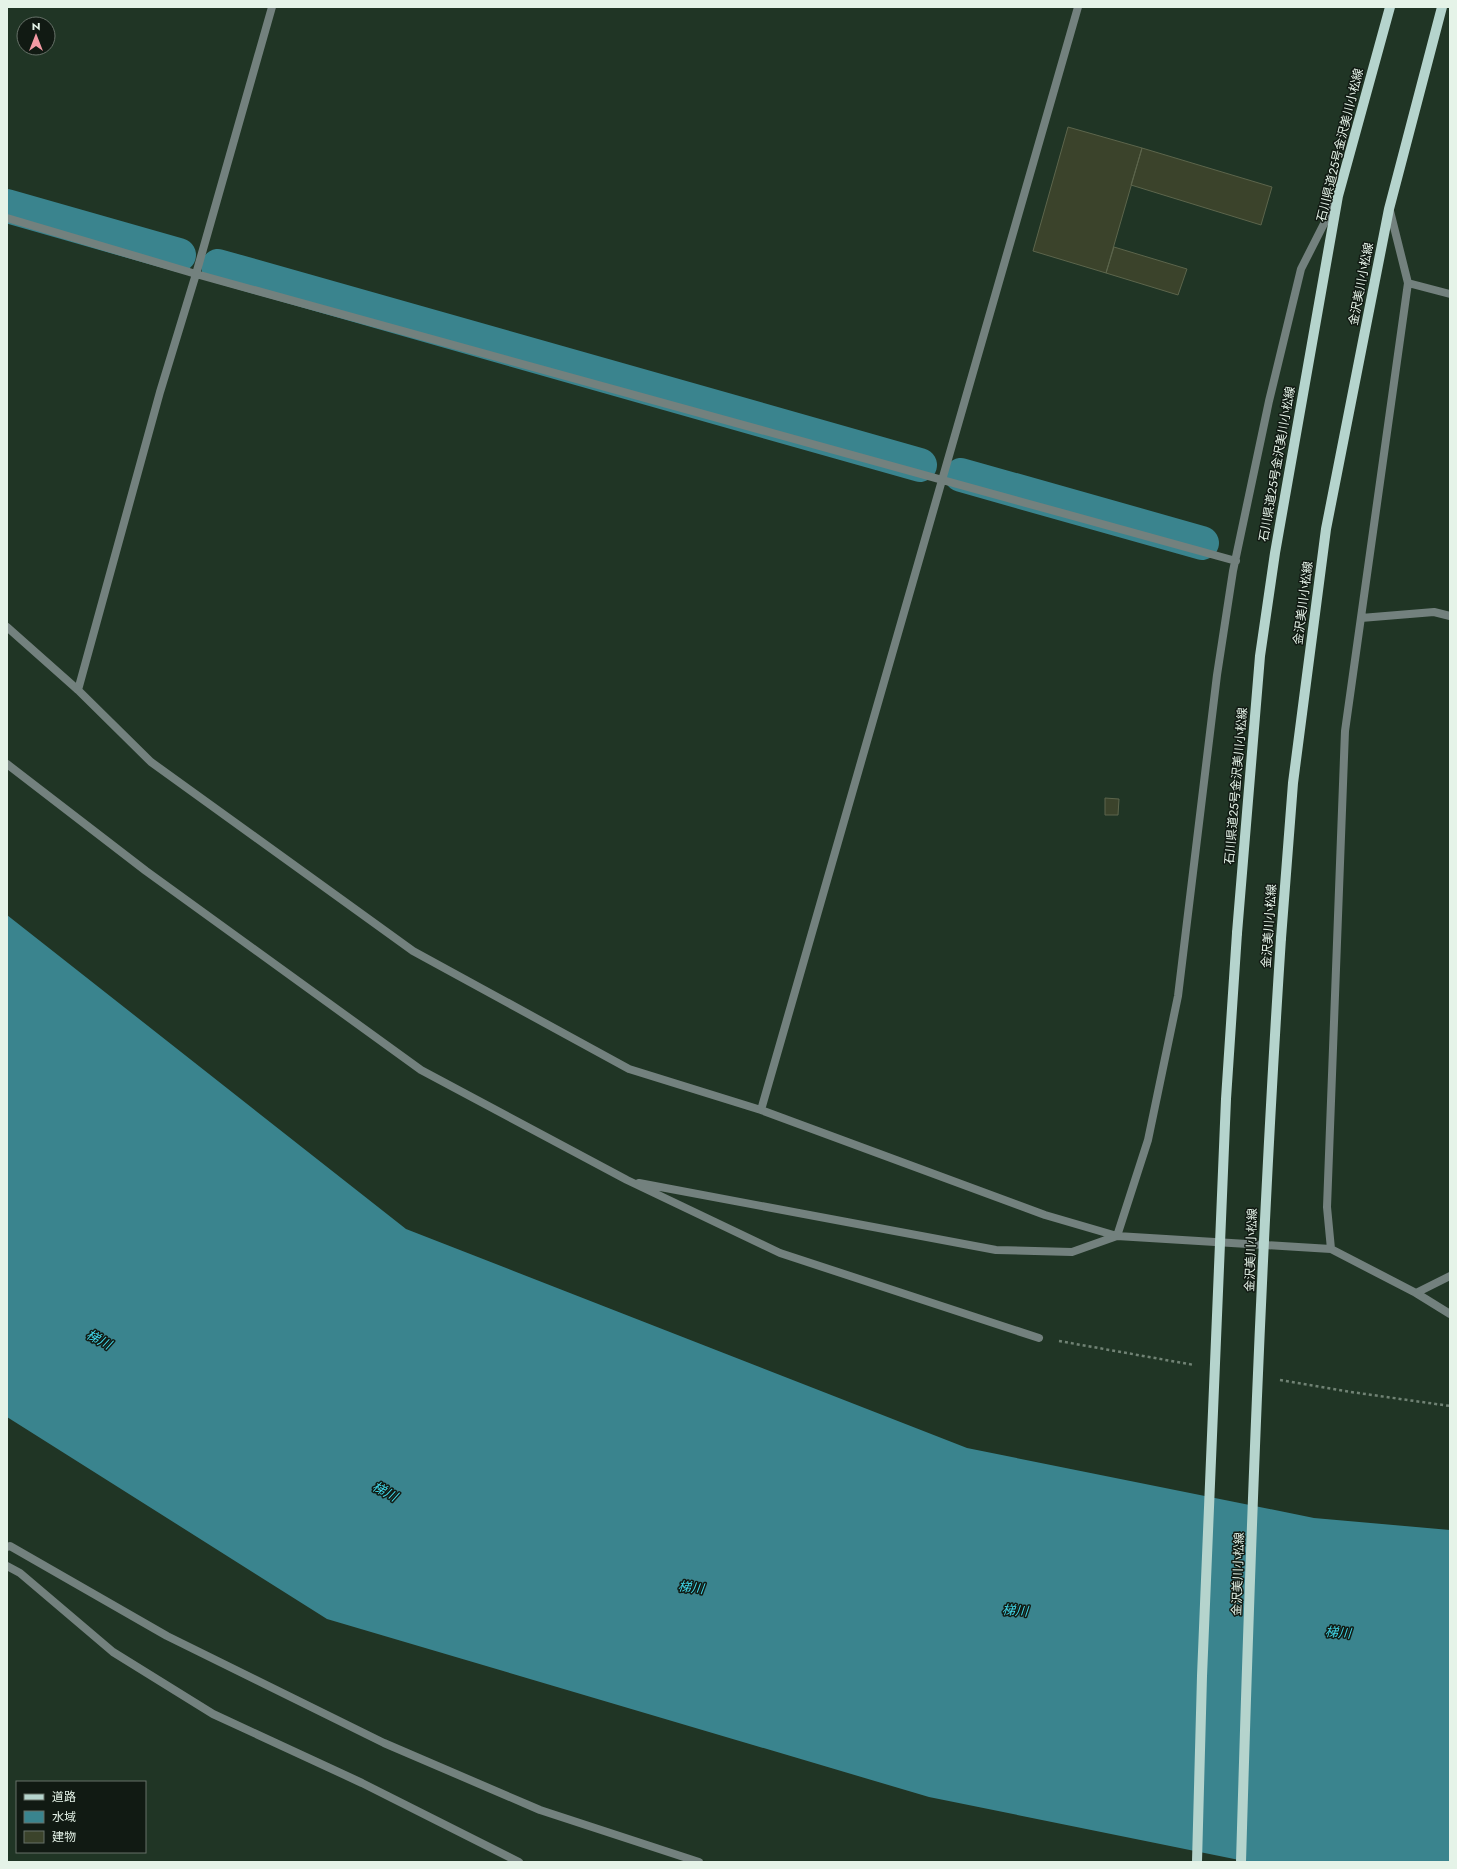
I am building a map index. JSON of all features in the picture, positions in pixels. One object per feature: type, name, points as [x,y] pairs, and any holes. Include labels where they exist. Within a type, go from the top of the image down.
[{"type":"main road","name":"石川県道25号金沢美川小松線","points":[[1197,1862],[1203,1660],[1226,1099],[1237,933],[1261,649],[1275,552],[1338,196],[1390,7]]},
{"type":"main road","name":"金沢美川小松線","points":[[1241,1862],[1246,1677],[1270,1116],[1281,938],[1293,783],[1326,529],[1389,209],[1442,7]]},
{"type":"street","points":[[78,690],[160,392],[196,274],[272,7]]},
{"type":"street","points":[[761,1110],[1078,7]]},
{"type":"street","points":[[1117,1236],[1148,1140],[1178,996],[1218,675],[1236,561],[1269,401],[1301,269],[1338,196]]},
{"type":"street","points":[[1331,1249],[1327,1207],[1345,731],[1408,283],[1389,209]]},
{"type":"street","points":[[7,218],[196,274],[941,481],[1236,561]]},
{"type":"street","points":[[1408,283],[1450,294]]},
{"type":"street","points":[[1361,618],[1434,612],[1450,616]]},
{"type":"street","points":[[7,627],[78,690],[151,762],[413,951],[629,1069],[761,1110],[1045,1215],[1117,1236],[1331,1249],[1416,1293],[1450,1314]]},
{"type":"street","points":[[7,764],[146,871],[421,1070],[627,1180],[780,1253],[1039,1338]]},
{"type":"street","points":[[627,1180],[996,1250],[1072,1252],[1117,1236]]},
{"type":"street","points":[[1416,1293],[1450,1276]]},
{"type":"street","points":[[7,1547],[10,1546],[167,1636],[384,1743],[540,1810],[699,1862]]},
{"type":"street","points":[[7,1566],[20,1573],[113,1652],[213,1714],[362,1783],[519,1862]]},
{"type":"water","name":"梯川","points":[[7,915],[406,1229],[967,1448],[1314,1518],[1450,1530],[1450,1862],[1249,1862],[929,1797],[327,1619],[7,1417]]},
{"type":"building","points":[[1068,127],[1142,148],[1106,273],[1033,251]]},
{"type":"building","points":[[1142,148],[1272,187],[1261,225],[1131,185]]},
{"type":"building","points":[[1114,247],[1187,269],[1178,295],[1106,273]]},
{"type":"building","points":[[1105,798],[1119,799],[1118,815],[1105,815]]},
{"type":"waterway","points":[[7,206],[179,255]]},
{"type":"waterway","points":[[218,266],[920,465]]},
{"type":"waterway","points":[[961,475],[1202,543]]}]
